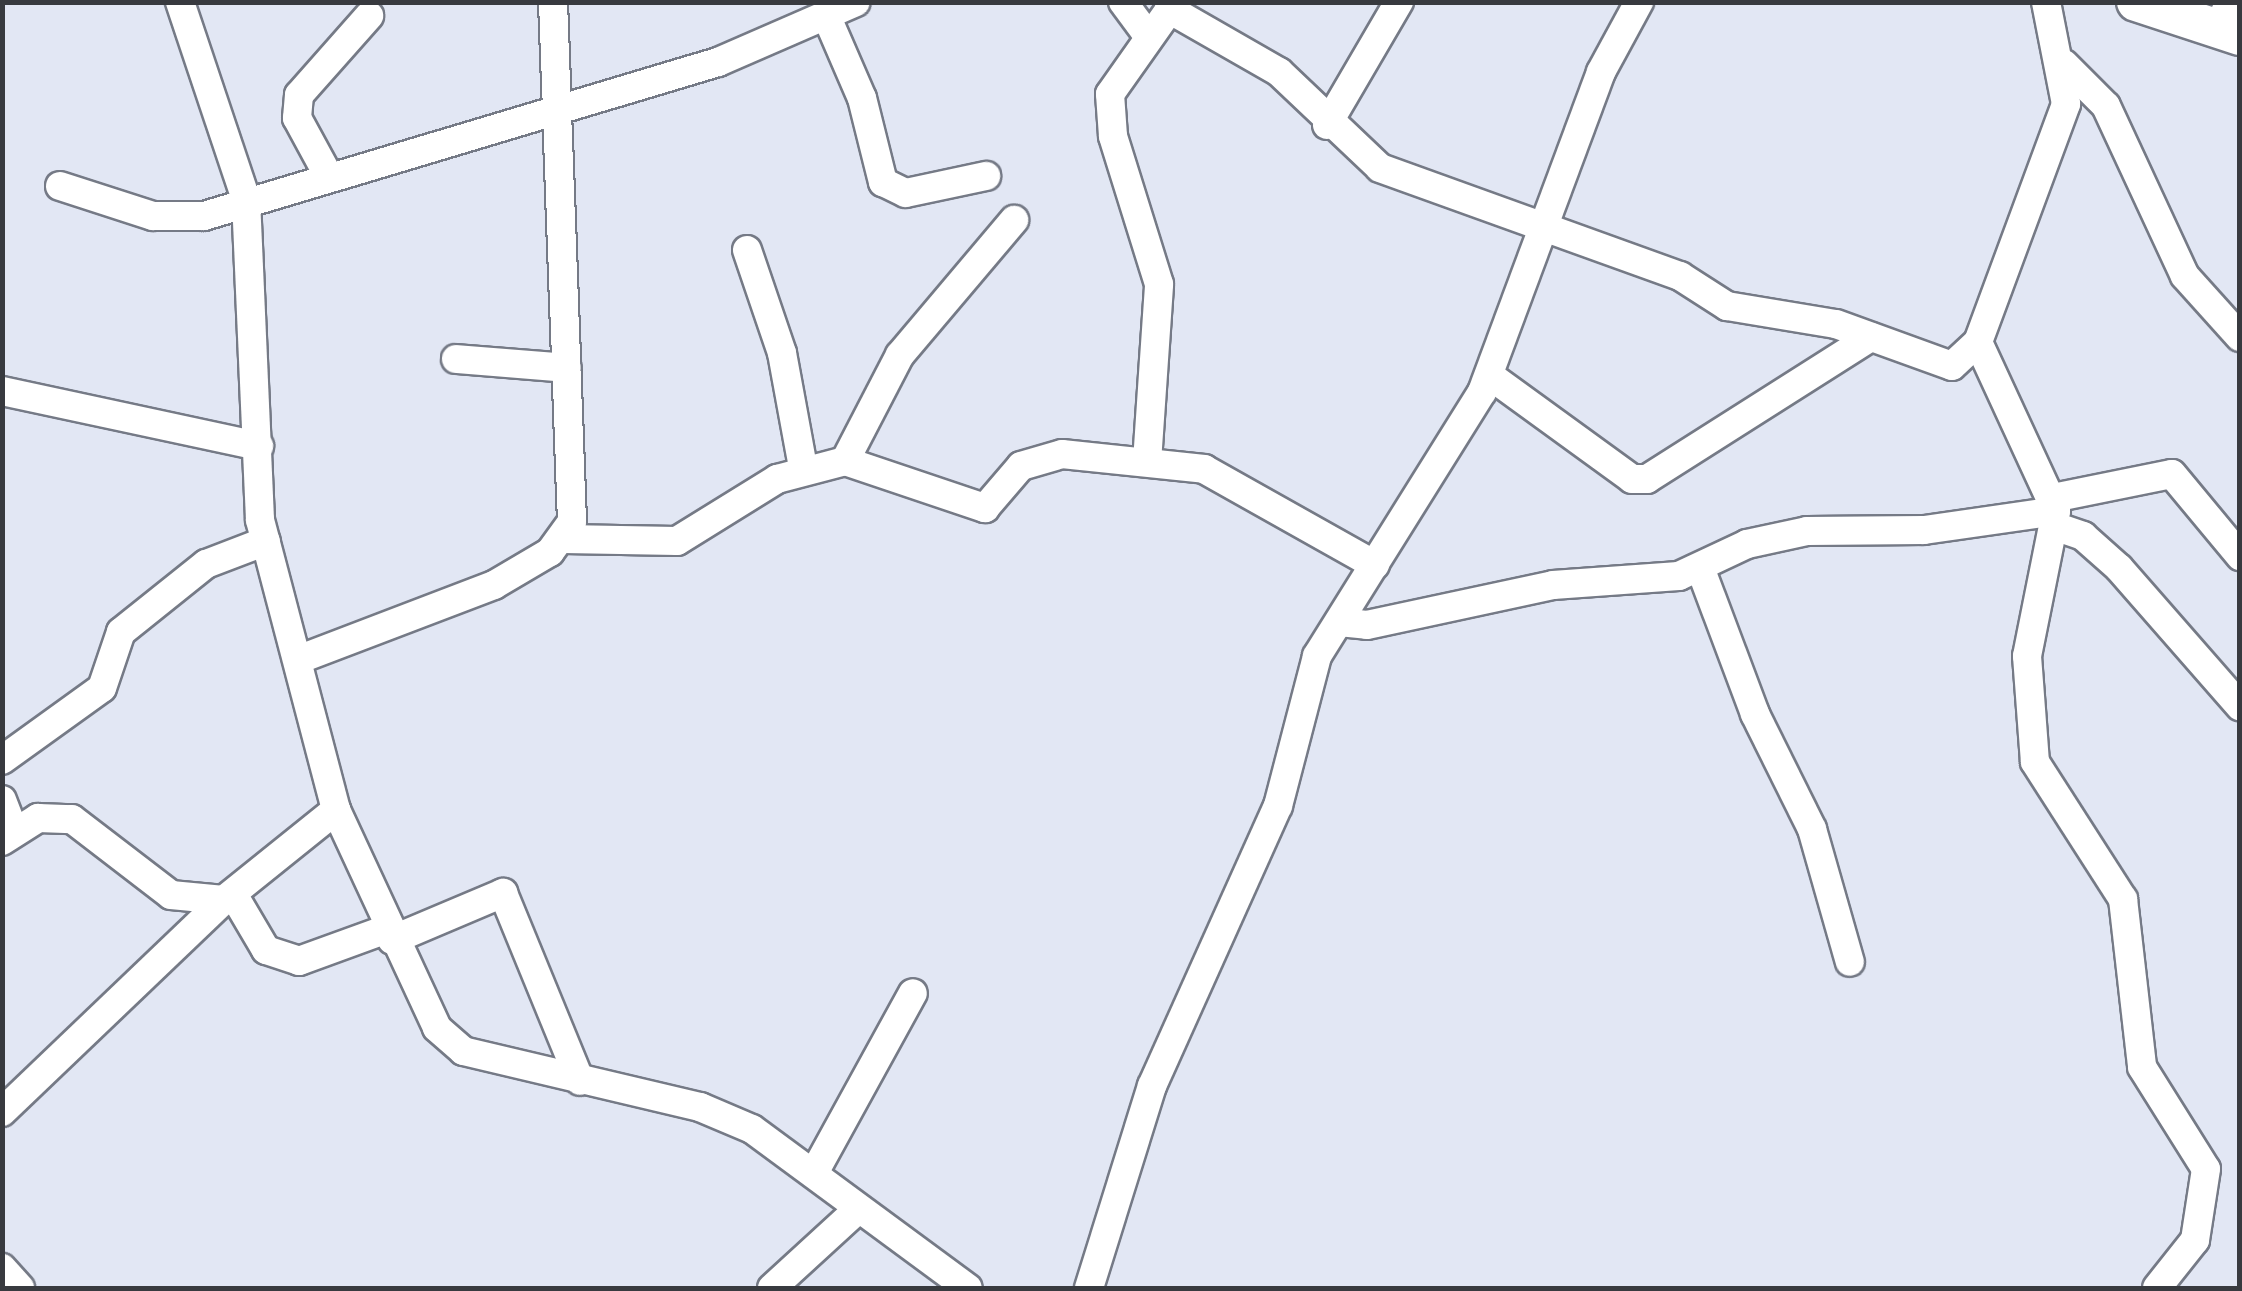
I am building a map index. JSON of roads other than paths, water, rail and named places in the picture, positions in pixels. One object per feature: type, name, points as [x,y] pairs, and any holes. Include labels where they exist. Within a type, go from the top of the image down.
[{"type":"highway","points":[[2136,2],[2228,23]]},
{"type":"street","points":[[180,2],[246,199],[266,541],[300,659],[336,810],[389,935],[451,1044],[729,1118],[814,1173],[856,1211],[968,1288]]},
{"type":"street","points":[[553,2],[562,106],[574,502],[564,538]]},
{"type":"street","points":[[60,186],[171,218],[718,62],[856,2]]},
{"type":"street","points":[[1123,2],[1148,37]]},
{"type":"street","points":[[1327,125],[1399,2]]},
{"type":"street","points":[[1090,1288],[1152,1086],[1278,806],[1307,680],[1489,375],[1601,72],[1639,2]]},
{"type":"street","points":[[1147,462],[1159,284],[1110,106],[1148,37],[1172,6],[1279,72],[1327,125],[1380,168],[1680,276],[1727,306],[1871,337],[1952,366],[1978,342],[2066,104],[2064,64],[2046,2]]},
{"type":"street","points":[[826,15],[862,98],[883,182],[906,193],[986,176]]},
{"type":"street","points":[[328,175],[297,118],[299,95],[369,16]]},
{"type":"street","points":[[2064,64],[2106,106],[2185,276],[2240,336]]},
{"type":"street","points":[[845,461],[900,356],[1014,220]]},
{"type":"street","points":[[747,250],[782,353],[803,467]]},
{"type":"street","points":[[1489,375],[1632,479],[1647,479],[1871,337]]},
{"type":"street","points":[[1978,342],[2054,512],[2119,568],[2240,706]]},
{"type":"street","points":[[456,359],[567,368]]},
{"type":"street","points":[[2,391],[258,446]]},
{"type":"street","points":[[300,659],[494,585],[564,538],[677,541],[803,467],[845,461],[974,509],[1041,458],[1147,462],[1238,484],[1375,566]]},
{"type":"street","points":[[1339,622],[1701,570],[1747,544],[1806,531],[1924,530],[2054,512],[2172,474],[2240,556]]},
{"type":"street","points":[[2054,512],[2027,656],[2035,762],[2124,900],[2142,1067],[2206,1168],[2204,1219],[2157,1288]]},
{"type":"street","points":[[2,760],[102,688],[121,632],[206,564],[266,541]]},
{"type":"street","points":[[1701,570],[1755,714],[1812,829],[1850,962]]},
{"type":"street","points":[[2,800],[8,836],[38,818],[72,819],[171,895],[228,897]]},
{"type":"street","points":[[2,1112],[228,897],[336,810]]},
{"type":"street","points":[[228,897],[266,950],[299,962],[389,935],[482,896],[511,900],[580,1080]]},
{"type":"street","points":[[814,1173],[913,993]]},
{"type":"street","points":[[772,1288],[856,1211]]},
{"type":"street","points":[[2,1268],[20,1288]]}]
